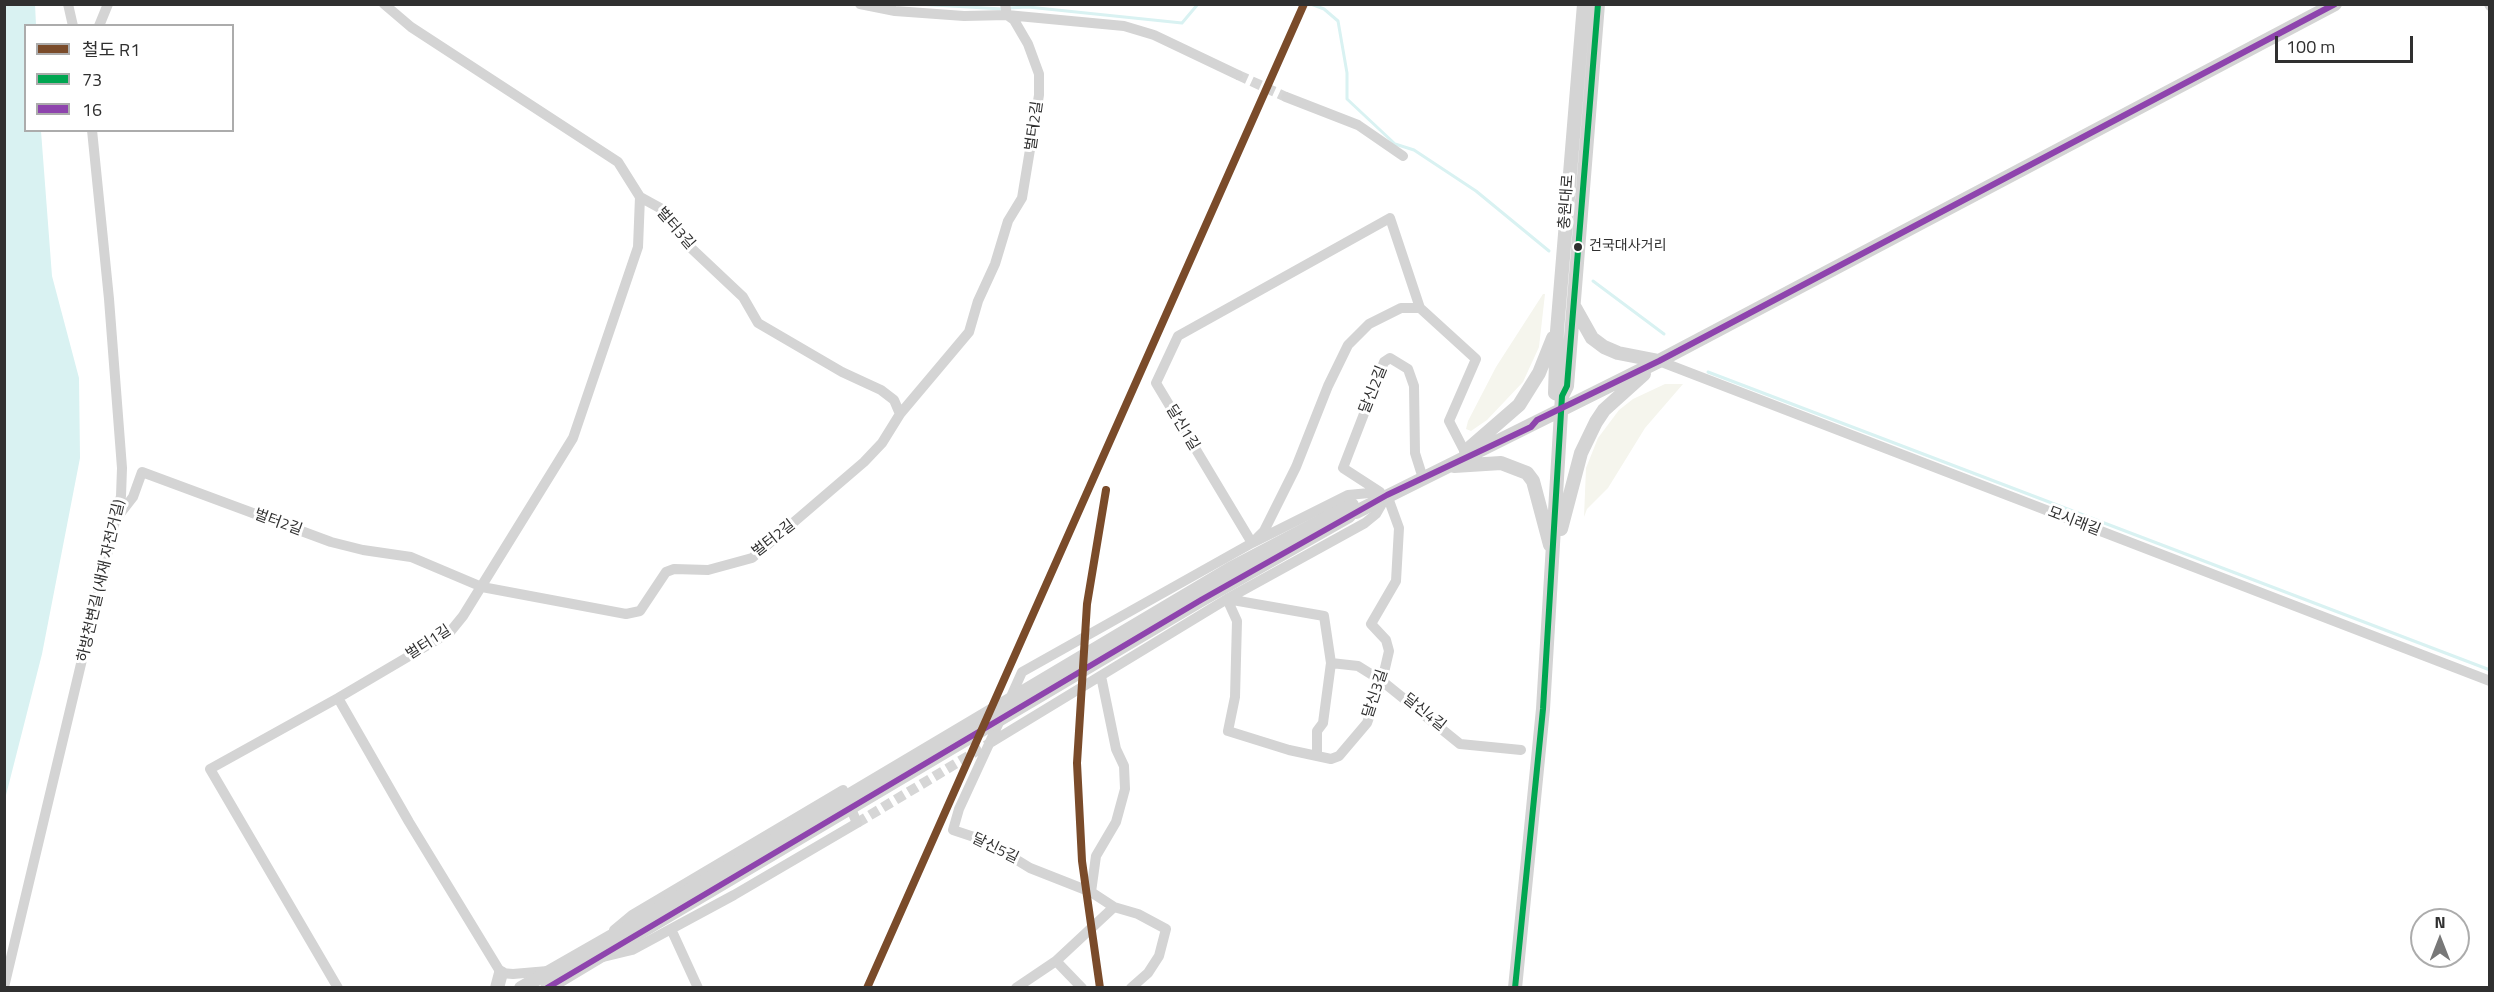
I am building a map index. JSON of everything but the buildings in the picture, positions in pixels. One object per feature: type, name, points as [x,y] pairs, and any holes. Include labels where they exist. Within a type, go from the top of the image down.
[{"type":"street","points":[[68,4],[73,24]]},
{"type":"street","points":[[100,24],[108,4]]},
{"type":"street","name":"벌터3길","points":[[384,4],[411,27],[618,162],[640,197],[660,208],[691,248],[743,297],[758,323],[842,372],[881,390],[894,400],[900,414]]},
{"type":"street","points":[[860,4],[896,11],[964,16],[1006,10],[1124,26],[1154,35],[1238,75]]},
{"type":"street","name":"충원대로","points":[[1562,403],[1555,393],[1557,331],[1584,4]]},
{"type":"street","name":"충원대로","points":[[1515,987],[1543,709],[1554,562],[1562,403],[1567,386],[1598,4]]},
{"type":"street","points":[[990,743],[1022,672],[1252,543],[1348,495],[1383,494],[1531,427],[1537,420],[1562,403],[1659,361],[2335,4]]},
{"type":"street","name":"벌터2길","points":[[119,514],[133,497],[142,472],[331,542],[363,550],[411,557],[482,587],[626,614],[640,611],[666,572],[674,569],[708,570],[752,558],[864,462],[882,443],[900,414],[969,332],[978,301],[995,264],[1008,221],[1022,198],[1040,95],[1040,74],[1029,44],[1006,10]]},
{"type":"street","points":[[1286,97],[1358,125],[1403,156]]},
{"type":"street","name":"하방천변길 (새재 자전거길)","points":[[4,987],[119,514],[122,468],[100,195],[92,132]]},
{"type":"street","points":[[98,132],[100,195]]},
{"type":"street","name":"벌터1길","points":[[338,987],[210,769],[450,632],[482,587],[573,438],[638,247],[640,197]]},
{"type":"street","name":"달신1길","points":[[1252,543],[1156,383],[1178,336],[1390,218],[1420,308],[1476,358],[1449,421],[1465,452]]},
{"type":"street","points":[[1573,304],[1592,338],[1604,347],[1618,353],[1659,361]]},
{"type":"street","points":[[1252,543],[1264,531],[1296,467],[1328,386],[1348,345],[1369,324],[1383,316],[1401,308],[1420,308]]},
{"type":"street","points":[[1465,452],[1520,405],[1539,373],[1557,331]]},
{"type":"street","name":"달신2길","points":[[1383,494],[1343,468],[1384,362],[1390,358],[1408,369],[1414,386],[1415,453],[1421,472]]},
{"type":"street","points":[[1554,562],[1581,453],[1592,429],[1604,410],[1659,361]]},
{"type":"street","name":"모시래길","points":[[1659,361],[2490,681]]},
{"type":"street","points":[[547,987],[594,959],[629,932],[1354,509],[1421,472],[1529,419],[1537,420]]},
{"type":"street","points":[[1446,466],[1501,463],[1527,473],[1533,481],[1554,562]]},
{"type":"street","points":[[990,743],[1227,599],[1365,523],[1376,514],[1383,494]]},
{"type":"street","name":"달신3길","points":[[1227,599],[1237,621],[1235,697],[1228,731],[1289,750],[1317,754],[1331,759],[1339,756],[1367,723],[1382,681],[1389,651],[1386,640],[1371,624],[1396,580],[1399,528],[1383,494]]},
{"type":"street","points":[[1227,599],[1324,616],[1331,663],[1323,723],[1317,731],[1317,754]]},
{"type":"street","name":"달신4길","points":[[1331,663],[1358,666],[1382,681],[1460,744],[1521,750]]},
{"type":"street","points":[[1091,891],[1096,856],[1116,822],[1125,789],[1124,766],[1116,749],[1101,676]]},
{"type":"street","points":[[338,698],[501,972],[497,987]]},
{"type":"street","name":"달신5길","points":[[990,743],[959,809],[953,830],[986,841],[1030,868],[1091,891],[1114,907],[1138,914],[1166,930],[1159,956],[1148,972],[1131,987]]},
{"type":"street","points":[[594,959],[632,950],[734,896],[857,823],[843,790],[632,915],[602,942]]},
{"type":"street","points":[[1016,987],[1056,961],[1114,907]]},
{"type":"street","points":[[671,928],[692,968],[698,987]]},
{"type":"street","points":[[521,987],[602,942],[629,932]]},
{"type":"street","points":[[1056,961],[1082,987]]},
{"type":"street","points":[[501,972],[513,974],[551,970]]},
{"type":"shaded area","points":[[1545,294],[1539,347],[1523,382],[1487,420],[1471,431],[1466,429],[1496,367]]},
{"type":"shaded area","points":[[1665,384],[1683,384],[1645,428],[1608,488],[1587,509],[1584,517],[1586,468],[1598,438],[1619,410],[1633,399]]},
{"type":"water","points":[[35,4],[36,24],[24,24],[24,132],[41,132],[52,276],[79,378],[80,458],[42,654],[5,799],[4,5]]},
{"type":"waterway","points":[[917,4],[1002,9]]},
{"type":"waterway","points":[[1008,8],[1028,7],[1182,23],[1198,4]]},
{"type":"waterway","points":[[1311,4],[1324,9],[1338,21],[1347,73],[1347,99],[1395,144],[1414,150],[1476,191],[1549,251]]},
{"type":"waterway","points":[[1593,281],[1664,334]]},
{"type":"waterway","points":[[1708,372],[2490,670]]},
{"type":"tunnel","points":[[1238,75],[1286,97]]},
{"type":"tunnel","points":[[857,823],[990,743]]},
{"type":"rail line","name":"R1","points":[[867,988],[1304,4]]},
{"type":"rail line","name":"R1","points":[[1100,988],[1082,861],[1077,763],[1087,604],[1106,490]]},
{"type":"transit line","name":"73","points":[[1515,988],[1543,709],[1562,396],[1567,386],[1598,4]]},
{"type":"transit line","name":"16","points":[[547,988],[1201,600],[1387,495],[1531,427],[1537,420],[1659,361],[2335,4]]},
{"type":"place","name":"건국대사거리","points":[[1578,247]]}]
